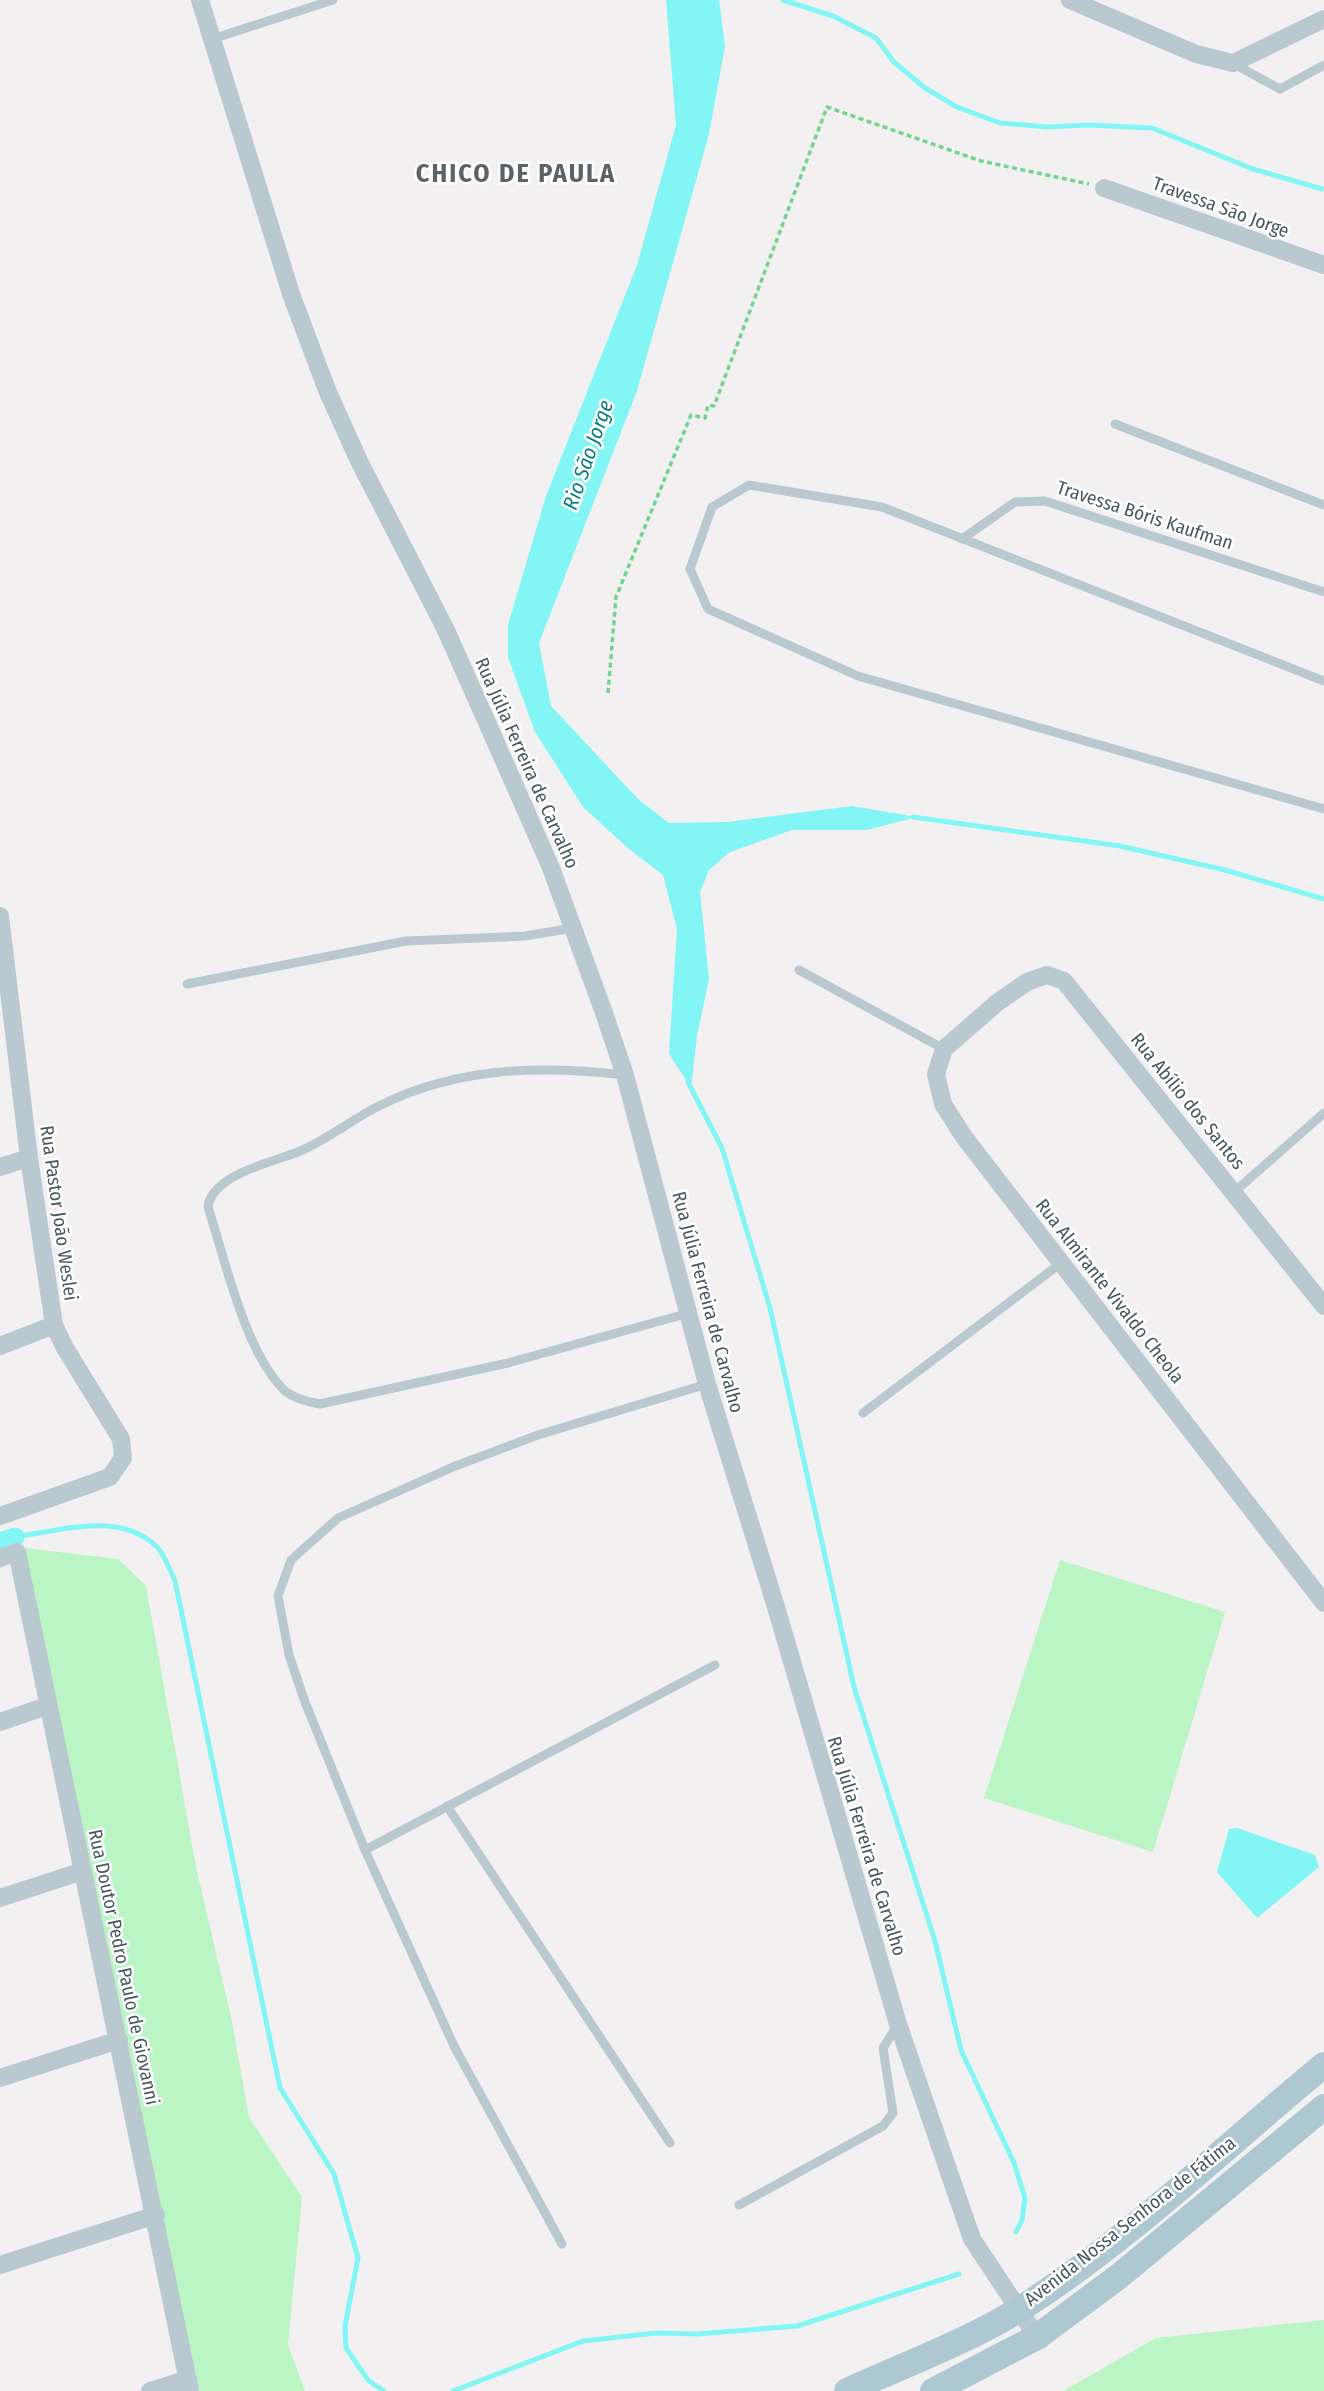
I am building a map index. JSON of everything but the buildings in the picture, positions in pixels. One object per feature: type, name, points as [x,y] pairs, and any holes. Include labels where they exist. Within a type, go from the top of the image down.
[{"type":"main road","name":"Avenida Nossa Senhora de Fátima","points":[[846,2391],[1018,2310],[1157,2205],[1324,2065]]},
{"type":"main road","name":"Avenida Nossa Senhora de Fátima","points":[[933,2391],[1037,2337],[1118,2277],[1324,2107]]},
{"type":"street","name":"Rua Júlia Ferreira de Carvalho","points":[[200,0],[291,294],[327,390],[365,472],[445,628],[551,868],[625,1074],[707,1384],[776,1607],[898,2024],[972,2239],[1037,2337]]},
{"type":"street","points":[[1070,0],[1196,54],[1233,64],[1324,19]]},
{"type":"street","name":"Travessa São Jorge","points":[[1104,187],[1324,265]]},
{"type":"street","name":"Rua Pastor João Weslei","points":[[0,916],[4,978],[54,1325],[65,1348],[121,1439],[123,1458],[110,1477],[0,1516]]},
{"type":"street","name":"Rua Abílio dos Santos","points":[[944,1049],[998,1002],[1027,982],[1047,975],[1064,981],[1324,1306]]},
{"type":"street","name":"Rua Almirante Vivaldo Cheola","points":[[944,1049],[936,1074],[943,1104],[964,1137],[1324,1603]]},
{"type":"street","points":[[0,1167],[29,1158]]},
{"type":"street","points":[[0,1346],[54,1325]]},
{"type":"street","name":"Rua Doutor Pedro Paulo de Giovanni","points":[[8,1555],[47,1706],[83,1871],[189,2385]]},
{"type":"street","points":[[0,1722],[47,1706]]},
{"type":"street","points":[[0,1898],[83,1871]]},
{"type":"street","points":[[0,2078],[119,2040]]},
{"type":"street","points":[[0,2264],[156,2215]]},
{"type":"street","points":[[150,2391],[189,2385]]},
{"type":"lane","points":[[212,39],[333,0]]},
{"type":"lane","points":[[1233,64],[1280,89],[1324,65]]},
{"type":"lane","points":[[1115,424],[1324,505]]},
{"type":"lane","points":[[1324,681],[882,507],[749,485],[712,507],[690,569],[708,609],[858,676],[1324,809]]},
{"type":"lane","name":"Travessa Bóris Kaufman","points":[[962,539],[1015,502],[1045,501],[1324,592]]},
{"type":"lane","points":[[187,984],[406,941],[525,936],[573,929]]},
{"type":"lane","points":[[799,970],[944,1049]]},
{"type":"lane","points":[[625,1074],[570,1068],[490,1071],[408,1092],[303,1150],[220,1183],[209,1195],[208,1207],[251,1335],[268,1370],[286,1392],[301,1400],[320,1404],[508,1363],[690,1313]]},
{"type":"lane","points":[[1234,1192],[1324,1113]]},
{"type":"lane","points":[[863,1413],[1061,1263]]},
{"type":"lane","points":[[562,2244],[454,2046],[365,1850],[289,1655],[278,1597],[291,1560],[338,1518],[453,1467],[538,1435],[707,1384]]},
{"type":"lane","points":[[365,1850],[715,1665]]},
{"type":"lane","points":[[447,1806],[670,2143]]},
{"type":"lane","points":[[739,2205],[883,2126],[893,2113],[883,2048],[898,2024]]},
{"type":"path","points":[[608,693],[616,597],[691,415],[705,418],[708,405],[714,407],[827,107],[981,161],[1104,187]]},
{"type":"green space","points":[[16,1547],[118,1559],[146,1586],[196,1867],[231,2017],[249,2117],[302,2197],[288,2345],[305,2391],[190,2391]]},
{"type":"green space","points":[[1060,1560],[1225,1612],[1153,1852],[984,1798]]},
{"type":"green space","points":[[1324,2320],[1324,2391],[1063,2391],[1156,2338]]},
{"type":"water","name":"Rio São Jorge","points":[[666,0],[719,0],[725,46],[709,134],[637,391],[539,643],[551,706],[639,800],[669,823],[728,822],[852,806],[917,817],[867,830],[792,830],[730,852],[709,870],[700,892],[709,979],[697,1036],[691,1088],[669,1054],[677,929],[663,875],[629,849],[583,807],[535,732],[508,657],[508,625],[546,496],[637,265],[676,125]]},
{"type":"water","points":[[1237,1828],[1315,1855],[1319,1867],[1257,1918],[1217,1872],[1229,1829]]},
{"type":"waterway","points":[[783,0],[833,16],[876,38],[894,62],[925,88],[957,107],[1000,123],[1047,127],[1088,125],[1152,128],[1253,169],[1322,189]]},
{"type":"waterway","points":[[913,817],[1120,846],[1225,870],[1324,899]]},
{"type":"waterway","points":[[688,1082],[722,1148],[770,1308],[854,1687],[935,1941],[961,2050],[1014,2163],[1025,2198],[1022,2220],[1016,2232]]},
{"type":"waterway","points":[[15,1537],[89,1526],[125,1529],[142,1536],[157,1547],[175,1581],[280,2088],[334,2174],[358,2258],[345,2326],[346,2348],[368,2380],[384,2391]]},
{"type":"waterway","points":[[0,1542],[15,1537]]},
{"type":"waterway","points":[[453,2391],[583,2341],[656,2333],[697,2334],[797,2326],[959,2274]]},
{"type":"district","name":"CHICO DE PAULA","points":[[516,173]]}]
